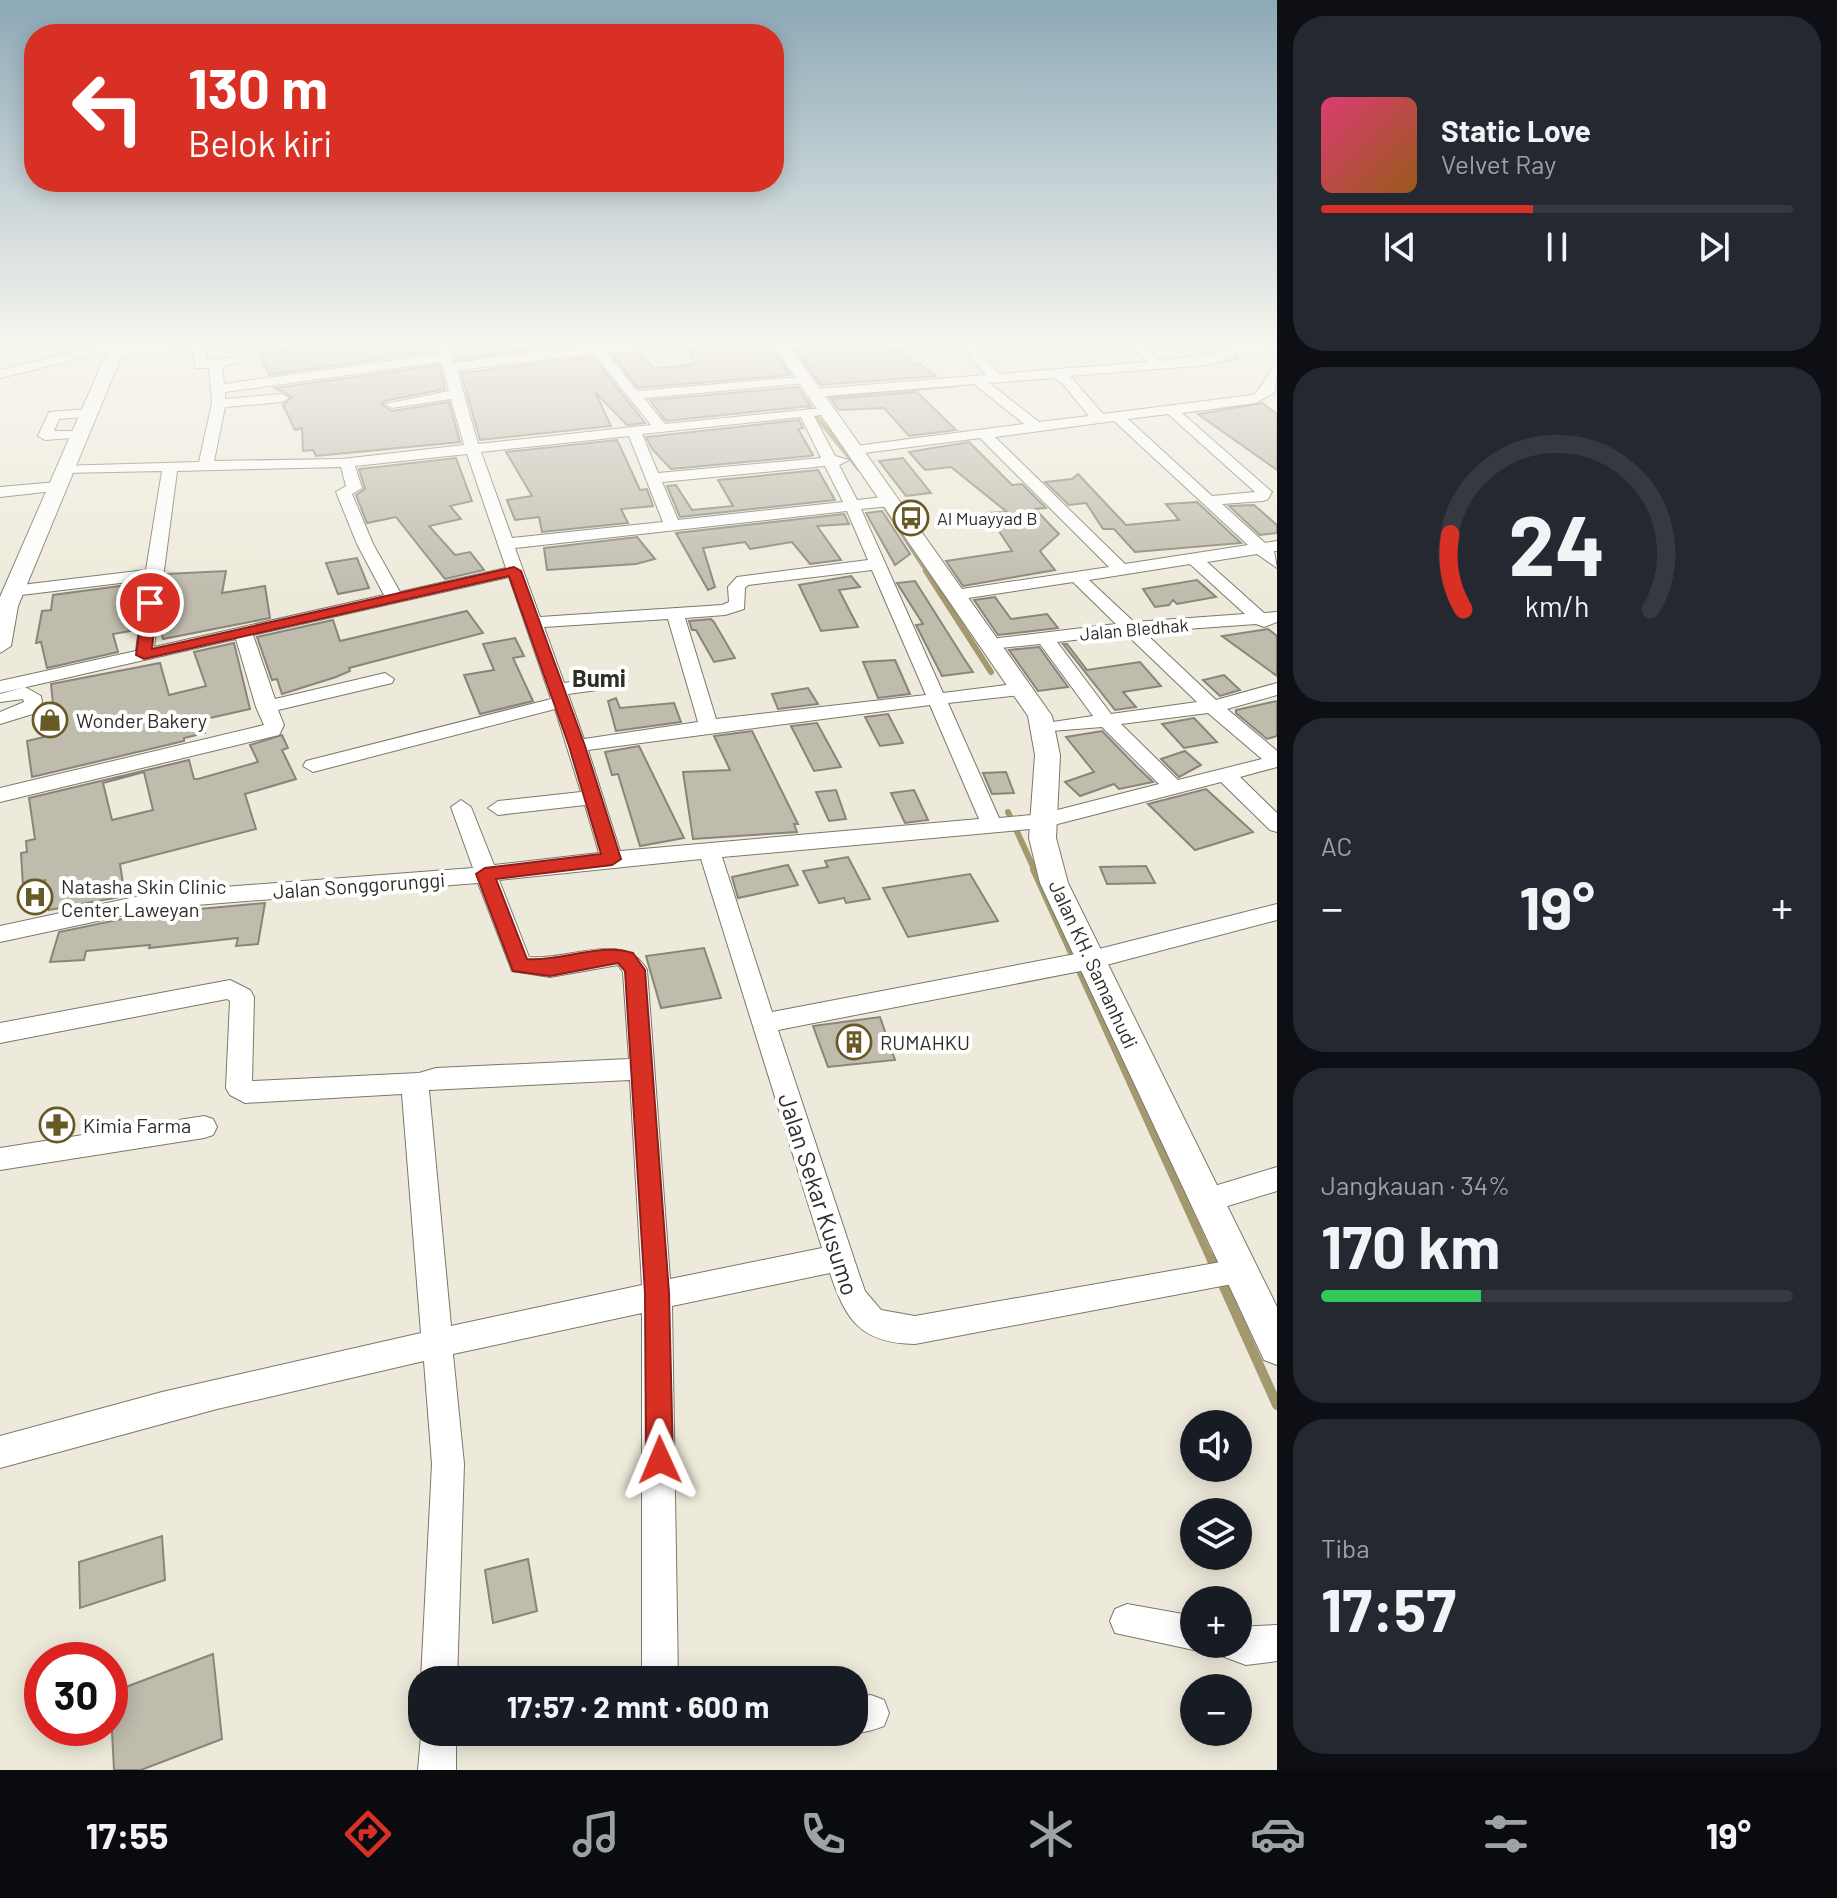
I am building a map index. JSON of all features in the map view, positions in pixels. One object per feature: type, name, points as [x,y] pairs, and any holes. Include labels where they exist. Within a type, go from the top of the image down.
[{"type":"main road","points":[[0,646],[7,601],[82,428]]},
{"type":"main road","points":[[836,428],[859,454],[882,502],[955,595],[1046,728]]},
{"type":"main road","name":"Jalan KH. Samanhudi","points":[[1046,728],[1047,773],[1016,823],[1042,840],[1079,962],[1208,1200],[1233,1272],[1277,1347]]},
{"type":"street","points":[[49,428],[45,436],[79,434]]},
{"type":"street","points":[[205,468],[213,428]]},
{"type":"street","points":[[466,428],[577,746],[612,859]]},
{"type":"street","points":[[0,492],[60,478],[170,468],[347,462],[661,428]]},
{"type":"street","points":[[821,428],[831,462],[935,700],[1016,823]]},
{"type":"street","points":[[652,478],[831,462],[859,454],[1040,428]]},
{"type":"street","points":[[1128,428],[1205,501],[1277,563]]},
{"type":"street","points":[[1191,428],[1264,492],[1263,496],[1205,501]]},
{"type":"street","points":[[634,432],[673,526]]},
{"type":"street","points":[[984,434],[1123,571]]},
{"type":"street","points":[[347,462],[354,488],[344,492],[365,544],[394,597]]},
{"type":"street","points":[[144,655],[170,468]]},
{"type":"street","points":[[505,544],[882,502]]},
{"type":"street","points":[[955,595],[1277,546]]},
{"type":"street","points":[[1194,559],[1268,617],[1277,631]]},
{"type":"street","points":[[533,623],[675,615],[735,608],[740,599],[736,587],[743,581],[878,564]]},
{"type":"street","points":[[0,687],[514,571]]},
{"type":"street","points":[[7,601],[153,574]]},
{"type":"street","points":[[1078,578],[1209,704],[1277,761]]},
{"type":"street","points":[[675,615],[709,726]]},
{"type":"street","name":"Jalan Bledhak","points":[[990,644],[1128,628],[1268,617]]},
{"type":"street","points":[[0,795],[272,731],[274,725],[265,707],[243,633]]},
{"type":"street","points":[[1045,638],[1106,720],[1175,788]]},
{"type":"street","points":[[265,707],[385,679]]},
{"type":"street","points":[[313,766],[619,681]]},
{"type":"street","points":[[577,746],[709,726],[1021,689]]},
{"type":"street","points":[[1046,728],[1209,704],[1221,705],[1277,689]]},
{"type":"street","points":[[0,699],[25,693],[32,696],[33,702],[29,709],[0,718]]},
{"type":"street","name":"Jalan Songgorunggi","points":[[0,934],[158,900],[485,874],[612,859],[1016,823],[1175,788],[1277,761]]},
{"type":"street","points":[[1226,775],[1277,825]]},
{"type":"street","points":[[498,808],[592,798]]},
{"type":"street","points":[[461,807],[520,965],[550,968],[618,956],[632,963],[644,1069],[657,1293],[660,1666]]},
{"type":"street","name":"Jalan Sekar Kusumo","points":[[709,851],[839,1258],[858,1308],[874,1324],[901,1331],[1233,1272]]},
{"type":"street","points":[[763,1023],[1079,962],[1277,912]]},
{"type":"street","points":[[0,1033],[230,989],[242,997],[242,1091],[644,1069]]},
{"type":"street","points":[[419,1083],[415,1094],[448,1464],[440,1666]]},
{"type":"street","points":[[0,1159],[204,1127]]},
{"type":"street","points":[[1208,1200],[1277,1179]]},
{"type":"street","points":[[0,1452],[201,1396],[657,1293],[839,1258]]},
{"type":"street","points":[[1127,1621],[1180,1630]]},
{"type":"street","points":[[1252,1646],[1277,1643]]},
{"type":"street","points":[[437,1770],[438,1746]]},
{"type":"building","points":[[294,428],[456,428],[460,442],[316,456],[313,450],[303,451],[302,428]]},
{"type":"building","points":[[476,428],[596,428],[480,440]]},
{"type":"building","points":[[731,428],[803,428],[798,429],[813,455],[671,469],[652,449],[646,437]]},
{"type":"building","points":[[902,428],[956,430],[909,436]]},
{"type":"building","points":[[1217,428],[1277,428],[1277,470]]},
{"type":"building","points":[[617,440],[640,490],[647,489],[653,506],[621,509],[628,523],[542,532],[539,517],[515,520],[507,500],[532,496],[506,452]]},
{"type":"building","points":[[969,442],[1012,485],[1022,484],[1046,508],[1035,509],[1059,534],[1040,551],[1055,570],[963,586],[946,561],[1012,551],[987,513],[1007,512],[951,467],[925,470],[909,452]]},
{"type":"building","points":[[456,458],[472,501],[450,506],[461,519],[429,526],[455,555],[470,552],[484,570],[445,579],[396,517],[367,523],[356,495],[365,489],[359,469]]},
{"type":"building","points":[[903,458],[931,493],[906,496],[879,461]]},
{"type":"building","points":[[818,470],[835,500],[680,517],[667,486],[676,485],[692,510],[733,506],[718,480]]},
{"type":"building","points":[[1078,474],[1126,525],[1179,520],[1166,504],[1197,502],[1241,543],[1135,552],[1114,529],[1103,529],[1086,503],[1069,505],[1045,482],[1072,479]]},
{"type":"building","points":[[1254,505],[1277,525],[1277,533],[1260,535],[1229,506]]},
{"type":"building","points":[[882,511],[910,554],[895,565],[866,513]]},
{"type":"building","points":[[844,514],[849,524],[817,526],[841,560],[810,564],[792,542],[750,549],[745,542],[703,548],[715,587],[708,590],[676,533]]},
{"type":"building","points":[[637,537],[655,559],[636,564],[547,570],[544,548]]},
{"type":"building","points":[[357,558],[369,588],[338,594],[326,563]]},
{"type":"building","points":[[226,571],[222,593],[265,586],[270,618],[163,639],[160,627],[166,574]]},
{"type":"building","points":[[851,576],[860,587],[839,590],[858,627],[821,631],[799,585]]},
{"type":"building","points":[[1197,580],[1216,597],[1177,604],[1173,600],[1169,605],[1155,607],[1143,589]]},
{"type":"building","points":[[915,581],[973,672],[942,676],[916,625],[923,624],[897,583]]},
{"type":"building","points":[[135,584],[131,631],[113,634],[118,652],[47,668],[41,642],[36,643],[42,611],[51,610],[53,595]]},
{"type":"building","points":[[995,597],[1011,619],[1047,614],[1058,628],[998,635],[974,600]]},
{"type":"building","points":[[467,611],[483,633],[349,668],[350,671],[336,677],[282,694],[277,679],[272,680],[257,637],[333,620],[340,641]]},
{"type":"building","points":[[711,619],[735,658],[714,662],[689,621]]},
{"type":"building","points":[[1268,629],[1277,636],[1277,676],[1222,636]]},
{"type":"building","points":[[515,638],[524,656],[513,658],[533,701],[480,714],[464,675],[494,670],[483,644]]},
{"type":"building","points":[[234,643],[250,709],[201,720],[205,733],[184,738],[184,741],[32,777],[27,741],[44,737],[40,717],[54,714],[51,684],[160,663],[169,695],[206,686],[194,652]]},
{"type":"building","points":[[1063,644],[1067,644],[1087,670],[1140,662],[1161,686],[1123,692],[1136,707],[1115,710]]},
{"type":"building","points":[[1039,647],[1068,687],[1038,691],[1009,650]]},
{"type":"building","points":[[895,660],[910,694],[878,698],[863,662]]},
{"type":"building","points":[[1224,675],[1240,690],[1220,696],[1203,680]]},
{"type":"building","points":[[808,688],[818,704],[778,709],[772,694]]},
{"type":"building","points":[[616,698],[620,708],[674,703],[681,722],[616,731],[608,701]]},
{"type":"building","points":[[1277,701],[1277,736],[1267,739],[1236,713],[1236,710]]},
{"type":"building","points":[[888,714],[903,743],[880,746],[865,717]]},
{"type":"building","points":[[1194,718],[1217,742],[1184,748],[1162,724]]},
{"type":"building","points":[[817,723],[841,767],[814,771],[791,726]]},
{"type":"building","points":[[752,731],[798,824],[794,824],[797,832],[693,839],[683,772],[730,770],[714,736]]},
{"type":"building","points":[[1102,731],[1153,782],[1119,789],[1114,784],[1080,796],[1065,782],[1094,772],[1066,737]]},
{"type":"building","points":[[282,735],[288,748],[282,750],[296,779],[245,794],[256,829],[120,864],[125,896],[49,910],[45,880],[23,886],[21,853],[27,852],[26,841],[35,839],[29,798],[189,760],[194,779],[198,779],[258,762],[250,745]],"holes":[[[144,772],[153,810],[112,820],[103,783]]]},
{"type":"building","points":[[639,746],[684,838],[640,846],[618,774],[612,775],[605,752]]},
{"type":"building","points":[[1185,751],[1201,765],[1179,777],[1161,759]]},
{"type":"building","points":[[1006,772],[1014,793],[992,794],[983,773]]},
{"type":"building","points":[[1206,789],[1253,832],[1195,850],[1148,804]]},
{"type":"building","points":[[836,790],[846,819],[829,821],[816,792]]},
{"type":"building","points":[[914,790],[928,820],[905,823],[891,793]]},
{"type":"building","points":[[848,857],[870,899],[846,903],[844,898],[819,903],[803,871],[828,867],[825,861]]},
{"type":"building","points":[[788,865],[798,885],[738,898],[732,877]]},
{"type":"building","points":[[1146,866],[1155,883],[1107,884],[1100,867]]},
{"type":"building","points":[[970,874],[998,921],[908,937],[883,888]]},
{"type":"building","points":[[265,903],[258,944],[236,946],[238,938],[149,948],[150,945],[86,951],[84,960],[50,962],[59,932],[146,914]]},
{"type":"building","points":[[704,948],[721,998],[661,1008],[646,956]]},
{"type":"building","name":"RUMAHKU","points":[[880,1017],[895,1060],[828,1067],[813,1026]]},
{"type":"building","points":[[162,1536],[165,1580],[80,1608],[79,1562]]},
{"type":"building","points":[[528,1559],[537,1611],[493,1623],[485,1570]]},
{"type":"building","points":[[213,1654],[222,1739],[141,1770],[114,1770],[113,1746],[128,1746],[128,1686]]},
{"type":"waterway","points":[[826,428],[859,469]]},
{"type":"waterway","points":[[880,499],[928,573]]},
{"type":"waterway","points":[[926,571],[991,672]]},
{"type":"waterway","points":[[1008,812],[1035,871]]},
{"type":"waterway","points":[[1034,869],[1211,1260]]},
{"type":"waterway","points":[[1211,1258],[1277,1405]]},
{"type":"place","name":"Al Muayyad B","points":[[911,518]]},
{"type":"place","name":"Wonder Bakery","points":[[50,720]]},
{"type":"place","name":"Natasha Skin Clinic Center Laweyan","points":[[35,897]]},
{"type":"place","name":"RUMAHKU","points":[[854,1042]]},
{"type":"place","name":"Kimia Farma","points":[[57,1125]]},
{"type":"district","name":"Bumi","points":[[599,677]]},
{"type":"route","points":[[150,603],[144,655],[514,571],[577,746],[612,859],[485,874],[520,965],[532,969],[550,968],[618,956],[626,958],[635,970],[657,1293],[660,1460]]}]
